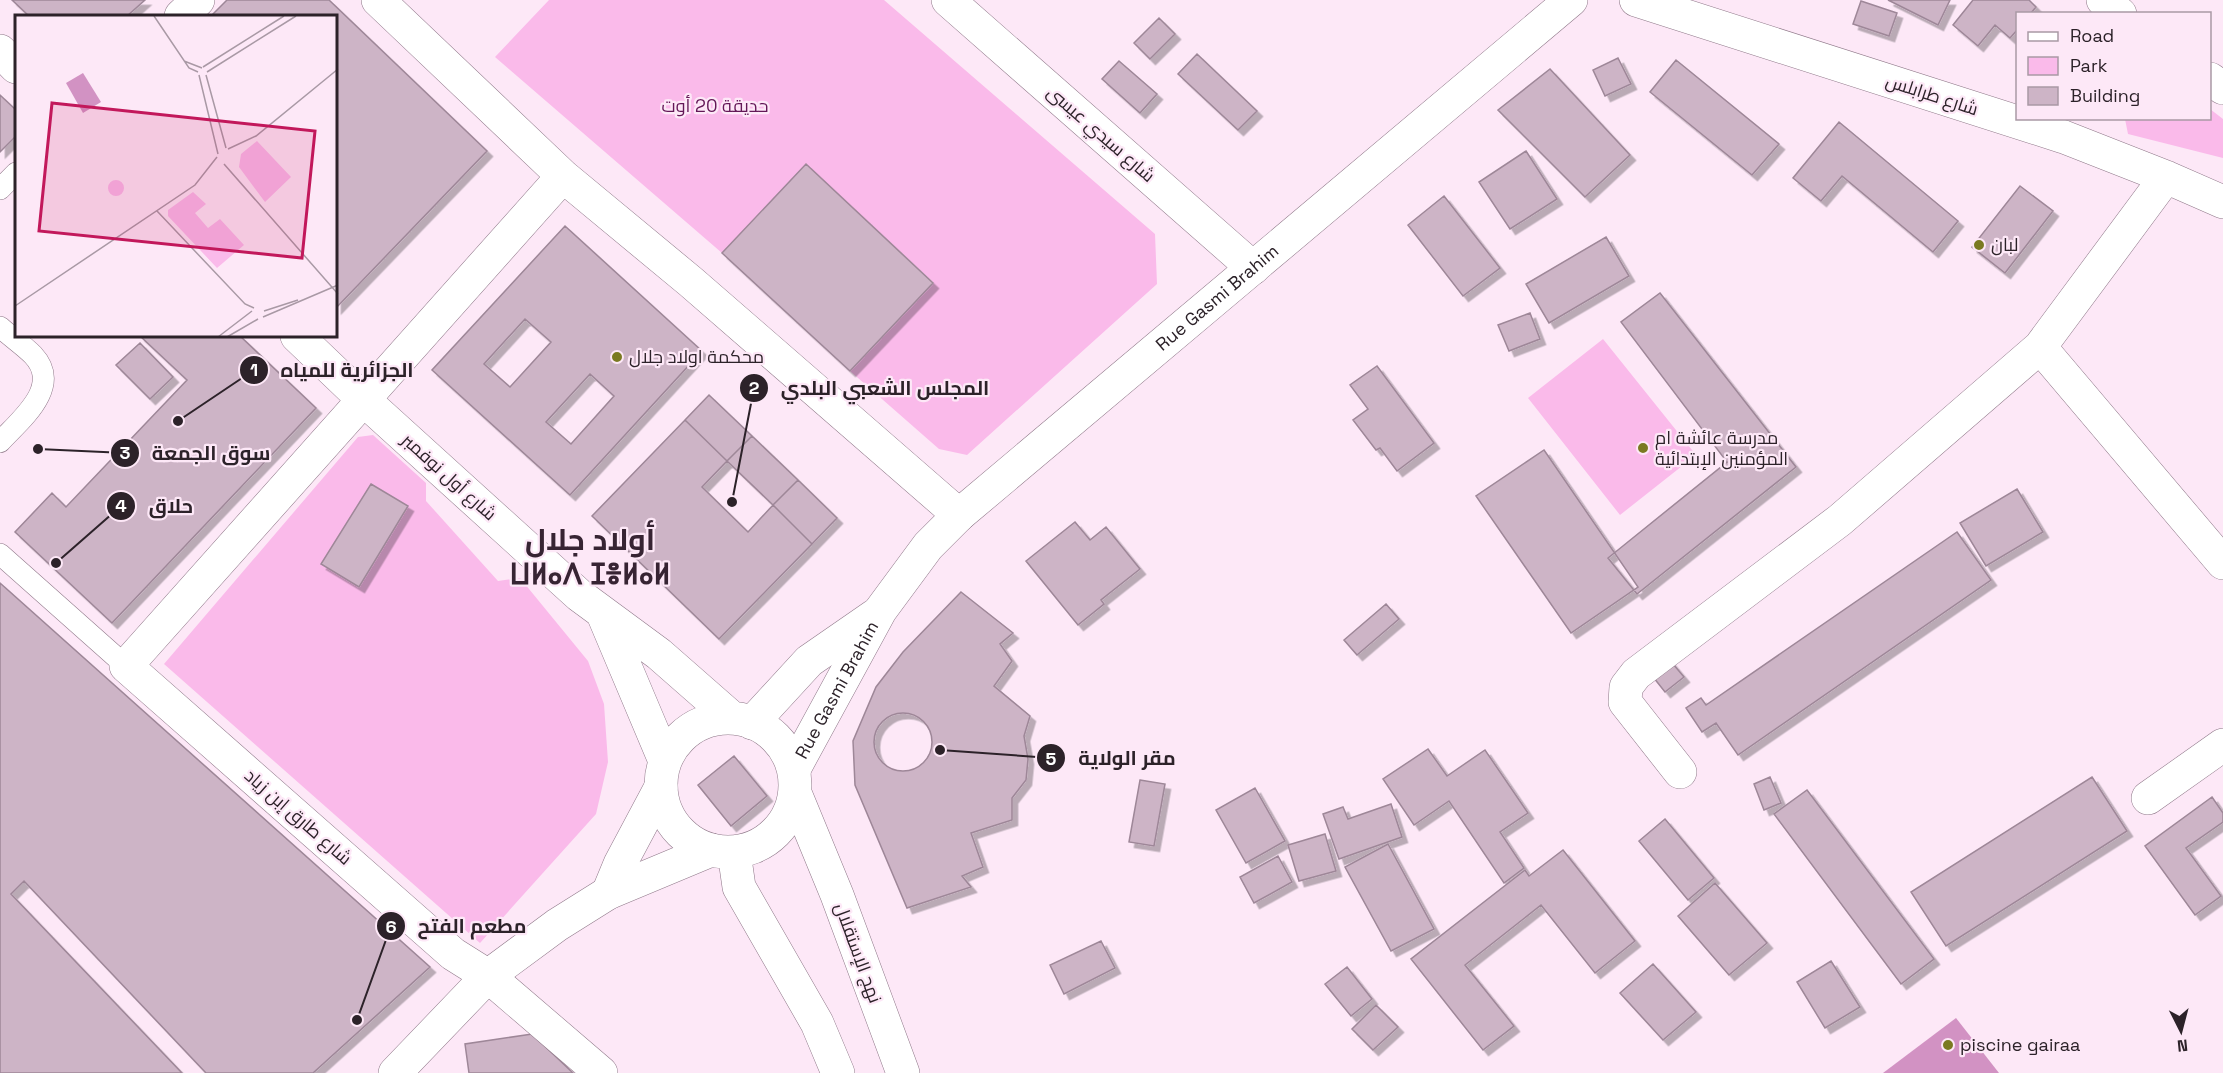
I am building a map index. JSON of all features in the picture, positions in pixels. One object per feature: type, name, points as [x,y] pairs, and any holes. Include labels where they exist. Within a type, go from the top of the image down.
[{"type":"street","points":[[182,15],[198,0]]},
{"type":"street","points":[[378,0],[563,176],[691,282],[959,515]]},
{"type":"street","name":"شارع سيدي عيسى","points":[[948,0],[1253,268]]},
{"type":"street","name":"Rue Gasmi Brahim","points":[[795,781],[880,611],[928,546],[959,515],[1571,0]]},
{"type":"street","name":"شارع طرابلس","points":[[1636,0],[2016,113]]},
{"type":"street","points":[[2103,0],[2118,12]]},
{"type":"street","points":[[0,51],[15,66]]},
{"type":"street","name":"شارع طرابلس","points":[[2041,120],[2068,128],[2166,177],[2223,202]]},
{"type":"street","points":[[126,666],[563,176]]},
{"type":"street","points":[[1680,772],[1625,702],[1626,687],[1636,674],[1840,520],[2040,347],[2166,177]]},
{"type":"street","name":"شارع أول نوفمبر","points":[[299,338],[364,400],[603,614],[659,654],[742,720]]},
{"type":"street","points":[[2040,347],[2223,563]]},
{"type":"street","name":"Rue Gasmi Brahim","points":[[742,720],[809,661],[880,611]]},
{"type":"street","name":"شارع أول نوفمبر","points":[[603,614],[663,774]]},
{"type":"street","name":"شارع طارق إبن زياد","points":[[126,666],[453,954],[488,976],[601,1073]]},
{"type":"street","points":[[395,1073],[488,976],[557,925],[608,893],[722,851],[752,848],[768,839],[782,826],[791,810],[795,781],[785,749],[771,733],[742,720],[711,720],[691,729],[676,743],[608,893]]},
{"type":"street","points":[[2148,798],[2223,745]]},
{"type":"street","points":[[663,774],[665,808],[675,827],[691,841],[722,851],[739,887],[817,1023],[838,1073]]},
{"type":"street","name":"نهج الإستقلال","points":[[795,781],[812,833],[903,1073]]},
{"type":"lane","points":[[0,189],[15,174]]},
{"type":"lane","points":[[0,327],[34,357],[41,370],[43,384],[38,400],[0,442]]},
{"type":"lane","name":"شارع طارق إبن زياد","points":[[0,554],[126,666]]},
{"type":"green space","name":"حديقة 20 أوت","points":[[549,0],[884,0],[1155,234],[1157,284],[967,455],[939,449],[850,371],[933,282],[806,165],[722,253],[495,57]]},
{"type":"green space","points":[[2211,110],[2223,119],[2223,158],[2128,134],[2125,120],[2211,120]]},
{"type":"green space","points":[[1603,339],[1696,455],[1620,515],[1528,398]]},
{"type":"green space","points":[[373,435],[426,483],[426,501],[498,581],[520,578],[588,661],[604,704],[608,762],[596,814],[480,943],[164,664],[358,437]]},
{"type":"shaded area","name":"piscine gairaa","points":[[1956,1018],[1999,1073],[1883,1073]]},
{"type":"building","points":[[12,0],[145,0],[128,15],[28,15]]},
{"type":"building","points":[[227,0],[329,0],[487,151],[338,306],[338,15],[212,15]]},
{"type":"building","points":[[1888,0],[1950,0],[1938,25]]},
{"type":"building","points":[[1973,0],[2029,0],[2036,7],[2032,12],[2016,12],[2016,31],[2010,38],[1995,25],[1978,46],[1953,25]]},
{"type":"building","points":[[1861,1],[1897,13],[1889,36],[1853,24]]},
{"type":"building","points":[[1159,18],[1175,34],[1150,59],[1134,43]]},
{"type":"building","points":[[1197,54],[1257,111],[1238,130],[1178,74]]},
{"type":"building","points":[[1618,58],[1631,84],[1605,96],[1593,70]]},
{"type":"building","points":[[1676,60],[1779,144],[1752,175],[1650,92]]},
{"type":"building","points":[[1119,61],[1157,94],[1140,113],[1102,79]]},
{"type":"building","points":[[1550,69],[1630,155],[1585,197],[1498,110]]},
{"type":"building","points":[[0,95],[15,109],[15,137],[0,152]]},
{"type":"building","points":[[1839,122],[1958,221],[1933,252],[1842,176],[1821,201],[1793,178]]},
{"type":"building","points":[[1526,151],[1557,199],[1510,229],[1479,182]]},
{"type":"building","points":[[806,164],[933,283],[850,371],[722,253]]},
{"type":"building","points":[[2020,186],[2053,211],[2005,273],[1972,247]]},
{"type":"building","points":[[1444,196],[1500,268],[1463,296],[1408,225]]},
{"type":"building","name":"محكمة اولاد جلال","points":[[565,226],[702,351],[570,495],[432,370]],"holes":[[[525,319],[551,342],[510,387],[484,364]],[[590,374],[614,396],[571,444],[546,422]]]},
{"type":"building","points":[[1606,237],[1629,276],[1549,323],[1526,284]]},
{"type":"building","points":[[1660,293],[1796,467],[1637,594],[1608,558],[1727,462],[1621,322]]},
{"type":"building","points":[[1530,313],[1540,339],[1509,351],[1498,325]]},
{"type":"building","points":[[142,338],[242,338],[316,408],[112,623],[15,532],[52,493],[66,507],[187,380]]},
{"type":"building","points":[[140,343],[173,377],[150,399],[116,365]]},
{"type":"building","points":[[1377,366],[1434,443],[1397,471],[1380,448],[1376,450],[1353,420],[1368,409],[1350,385]]},
{"type":"building","points":[[709,395],[752,436],[727,461],[685,420]]},
{"type":"building","points":[[685,420],[727,461],[702,487],[748,532],[773,505],[812,544],[719,639],[592,516]]},
{"type":"building","points":[[752,436],[798,480],[773,505],[727,461]]},
{"type":"building","points":[[1544,450],[1638,587],[1571,633],[1476,496]]},
{"type":"building","points":[[798,480],[837,518],[812,544],[773,505]]},
{"type":"building","points":[[371,484],[408,506],[359,587],[321,564]]},
{"type":"building","points":[[2017,489],[2043,532],[1986,566],[1960,523]]},
{"type":"building","points":[[1075,522],[1090,540],[1106,527],[1140,569],[1101,600],[1104,604],[1078,625],[1026,561]]},
{"type":"building","points":[[1957,532],[1991,580],[1738,755],[1716,723],[1702,732],[1686,708],[1701,698],[1706,705]]},
{"type":"building","points":[[0,583],[430,967],[313,1073],[206,1073],[24,881],[11,894],[182,1073],[0,1073]]},
{"type":"building","points":[[961,592],[1013,633],[1000,644],[1012,661],[994,686],[1030,716],[1024,736],[1028,759],[1026,780],[1012,798],[1012,820],[971,833],[983,867],[962,876],[971,887],[907,908],[855,785],[853,741],[876,687],[903,652]]},
{"type":"building","points":[[1386,604],[1399,619],[1357,655],[1344,640]]},
{"type":"building","points":[[1668,658],[1684,677],[1665,692],[1650,673]]},
{"type":"building","points":[[897,713],[909,713],[924,721],[932,736],[932,748],[924,763],[909,771],[897,771],[882,763],[874,748],[874,736],[882,721]]},
{"type":"building","points":[[1428,749],[1447,776],[1485,750],[1528,813],[1500,832],[1524,868],[1504,883],[1449,801],[1414,825],[1383,779]]},
{"type":"building","points":[[734,756],[767,796],[731,826],[698,785]]},
{"type":"building","points":[[1770,777],[1781,803],[1764,810],[1754,784]]},
{"type":"building","points":[[2092,777],[2127,831],[1946,946],[1911,892]]},
{"type":"building","points":[[1140,780],[1165,784],[1154,846],[1129,842]]},
{"type":"building","points":[[1255,788],[1285,841],[1246,863],[1216,810]]},
{"type":"building","points":[[1807,790],[1934,959],[1901,984],[1774,814]]},
{"type":"building","points":[[2212,797],[2223,813],[2223,822],[2186,848],[2221,896],[2195,915],[2145,846]]},
{"type":"building","points":[[1391,804],[1402,837],[1339,859],[1323,814],[1343,807],[1348,819]]},
{"type":"building","points":[[1665,819],[1714,878],[1688,900],[1639,841]]},
{"type":"building","points":[[1325,834],[1336,871],[1299,881],[1288,845]]},
{"type":"building","points":[[1388,844],[1434,929],[1391,951],[1345,867]]},
{"type":"building","points":[[1563,850],[1635,941],[1595,973],[1541,905],[1465,965],[1514,1026],[1483,1050],[1411,959],[1525,870],[1529,876]]},
{"type":"building","points":[[1278,856],[1292,882],[1254,903],[1240,877]]},
{"type":"building","points":[[1715,883],[1767,943],[1729,975],[1678,916]]},
{"type":"building","points":[[1101,941],[1115,968],[1064,994],[1050,965]]},
{"type":"building","points":[[1831,961],[1860,1007],[1825,1028],[1797,982]]},
{"type":"building","points":[[1653,964],[1696,1012],[1663,1040],[1620,993]]},
{"type":"building","points":[[1347,967],[1372,999],[1351,1016],[1325,984]]},
{"type":"building","points":[[1376,1005],[1398,1027],[1373,1050],[1352,1029]]},
{"type":"building","points":[[532,1034],[573,1073],[469,1073],[465,1044]]},
{"type":"place","name":"لبان","points":[[1979,245]]},
{"type":"place","name":"محكمة اولاد جلال","points":[[617,357]]},
{"type":"place","name":"الجزائرية للمياه","points":[[178,421]]},
{"type":"place","name":"مدرسة عائشة ام المؤمنين الإبتدائية","points":[[1643,448]]},
{"type":"place","name":"سوق الجمعة","points":[[38,449]]},
{"type":"place","name":"المجلس الشعبي البلدي","points":[[732,502]]},
{"type":"place","name":"حلاق","points":[[56,563]]},
{"type":"place","name":"مقر الولاية","points":[[940,750]]},
{"type":"place","name":"مطعم الفتح","points":[[357,1020]]},
{"type":"place","name":"piscine gairaa","points":[[1948,1045]]},
{"type":"district","name":"أولاد جلال ⵡⵍⴰⴷ ⵊⴻⵍⴰⵍ","points":[[590,557]]}]
